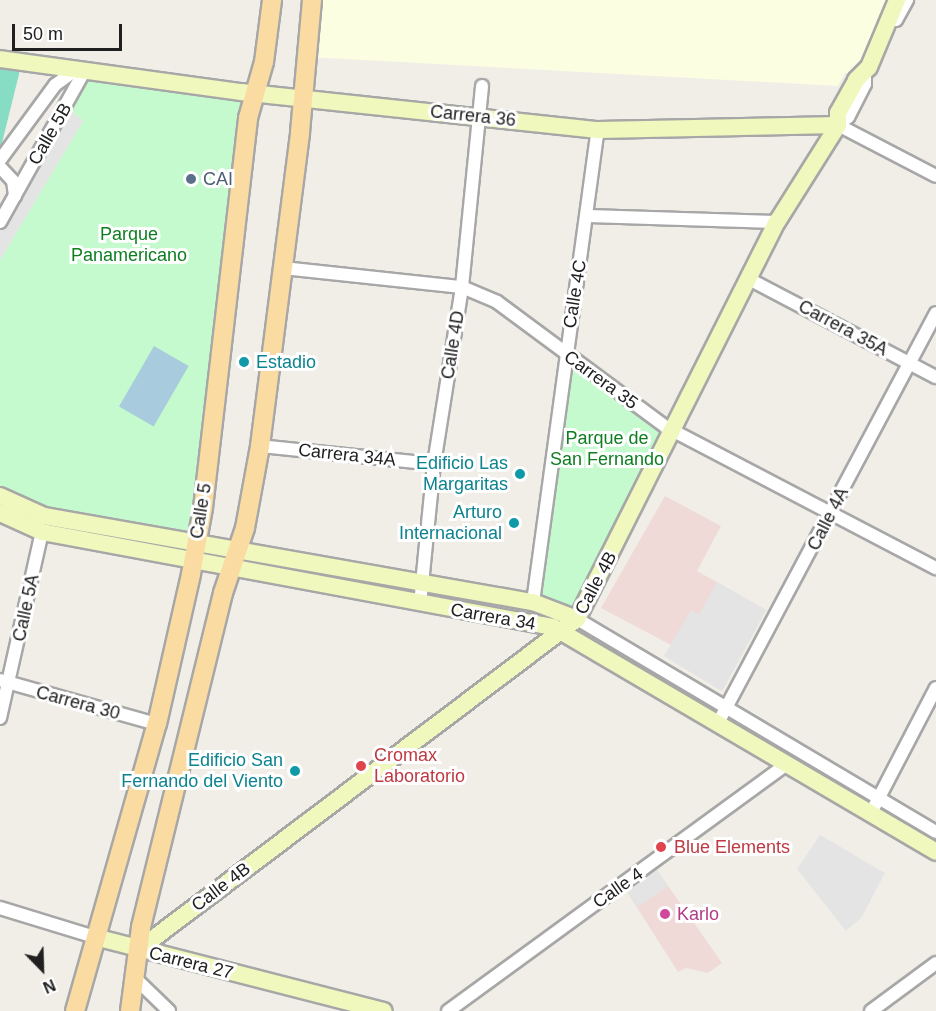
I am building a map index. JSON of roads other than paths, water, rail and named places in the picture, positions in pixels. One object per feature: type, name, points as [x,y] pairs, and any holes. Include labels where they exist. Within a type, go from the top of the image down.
[{"type":"main road","name":"Calle 5","points":[[75,1011],[157,724],[195,550],[248,118],[255,94],[272,0]]},
{"type":"main road","points":[[130,1011],[138,950],[238,547],[260,446],[304,99],[312,0]]},
{"type":"street","name":"Calle 4B","points":[[873,58],[897,0]]},
{"type":"street","name":"Calle 4B","points":[[138,950],[564,632],[577,619],[675,431],[777,222],[837,125],[838,113],[856,80],[865,74],[907,0]]},
{"type":"street","name":"Carrera 36","points":[[0,59],[255,94],[598,130],[837,125],[936,176]]},
{"type":"street","name":"Calle 5B","points":[[0,160],[55,85],[81,70]]},
{"type":"street","name":"Calle 5B","points":[[0,222],[81,70]]},
{"type":"street","name":"Calle 4D","points":[[420,604],[434,464],[462,287],[482,86]]},
{"type":"street","name":"Calle 4C","points":[[533,602],[598,130]]},
{"type":"street","name":"Calle 5B","points":[[0,167],[13,181],[15,196]]},
{"type":"street","points":[[587,216],[777,222]]},
{"type":"street","name":"Carrera 35","points":[[283,268],[462,287],[497,302],[566,355],[675,431],[936,567]]},
{"type":"street","name":"Carrera 35A","points":[[749,279],[936,377]]},
{"type":"street","name":"Calle 4A","points":[[722,716],[936,313]]},
{"type":"street","name":"Carrera 34A","points":[[260,446],[434,464]]},
{"type":"street","name":"Carrera 34","points":[[0,496],[45,516],[195,550],[232,565],[564,632],[722,716],[874,807],[936,852]]},
{"type":"street","name":"Carrera 34","points":[[0,513],[42,532],[195,550],[238,547],[422,585],[533,602],[577,619],[722,716],[787,764],[874,807],[936,832]]},
{"type":"street","name":"Calle 5A","points":[[0,718],[5,683],[42,532]]},
{"type":"street","name":"Carrera 30","points":[[5,683],[157,724]]},
{"type":"street","points":[[874,807],[936,688]]},
{"type":"street","name":"Calle 4","points":[[448,1011],[787,764]]},
{"type":"street","name":"Carrera 27","points":[[0,908],[138,950],[384,1011]]},
{"type":"street","points":[[871,1011],[936,963]]},
{"type":"street","points":[[134,977],[169,1011]]},
{"type":"water","points":[[154,346],[189,366],[154,427],[119,407]]},
{"type":"place","name":"CAI","points":[[191,179]]},
{"type":"place","name":"Estadio","points":[[244,362]]},
{"type":"place","name":"Edificio Las Margaritas","points":[[520,474]]},
{"type":"place","name":"Arturo Internacional","points":[[514,523]]},
{"type":"place","name":"Cromax Laboratorio","points":[[361,766]]},
{"type":"place","name":"Edificio San Fernando del Viento","points":[[295,771]]},
{"type":"place","name":"Blue Elements","points":[[661,847]]},
{"type":"place","name":"Karlo","points":[[665,914]]},
{"type":"park label","name":"Parque Panamericano","points":[[129,245]]},
{"type":"park label","name":"Parque de San Fernando","points":[[607,449]]}]
